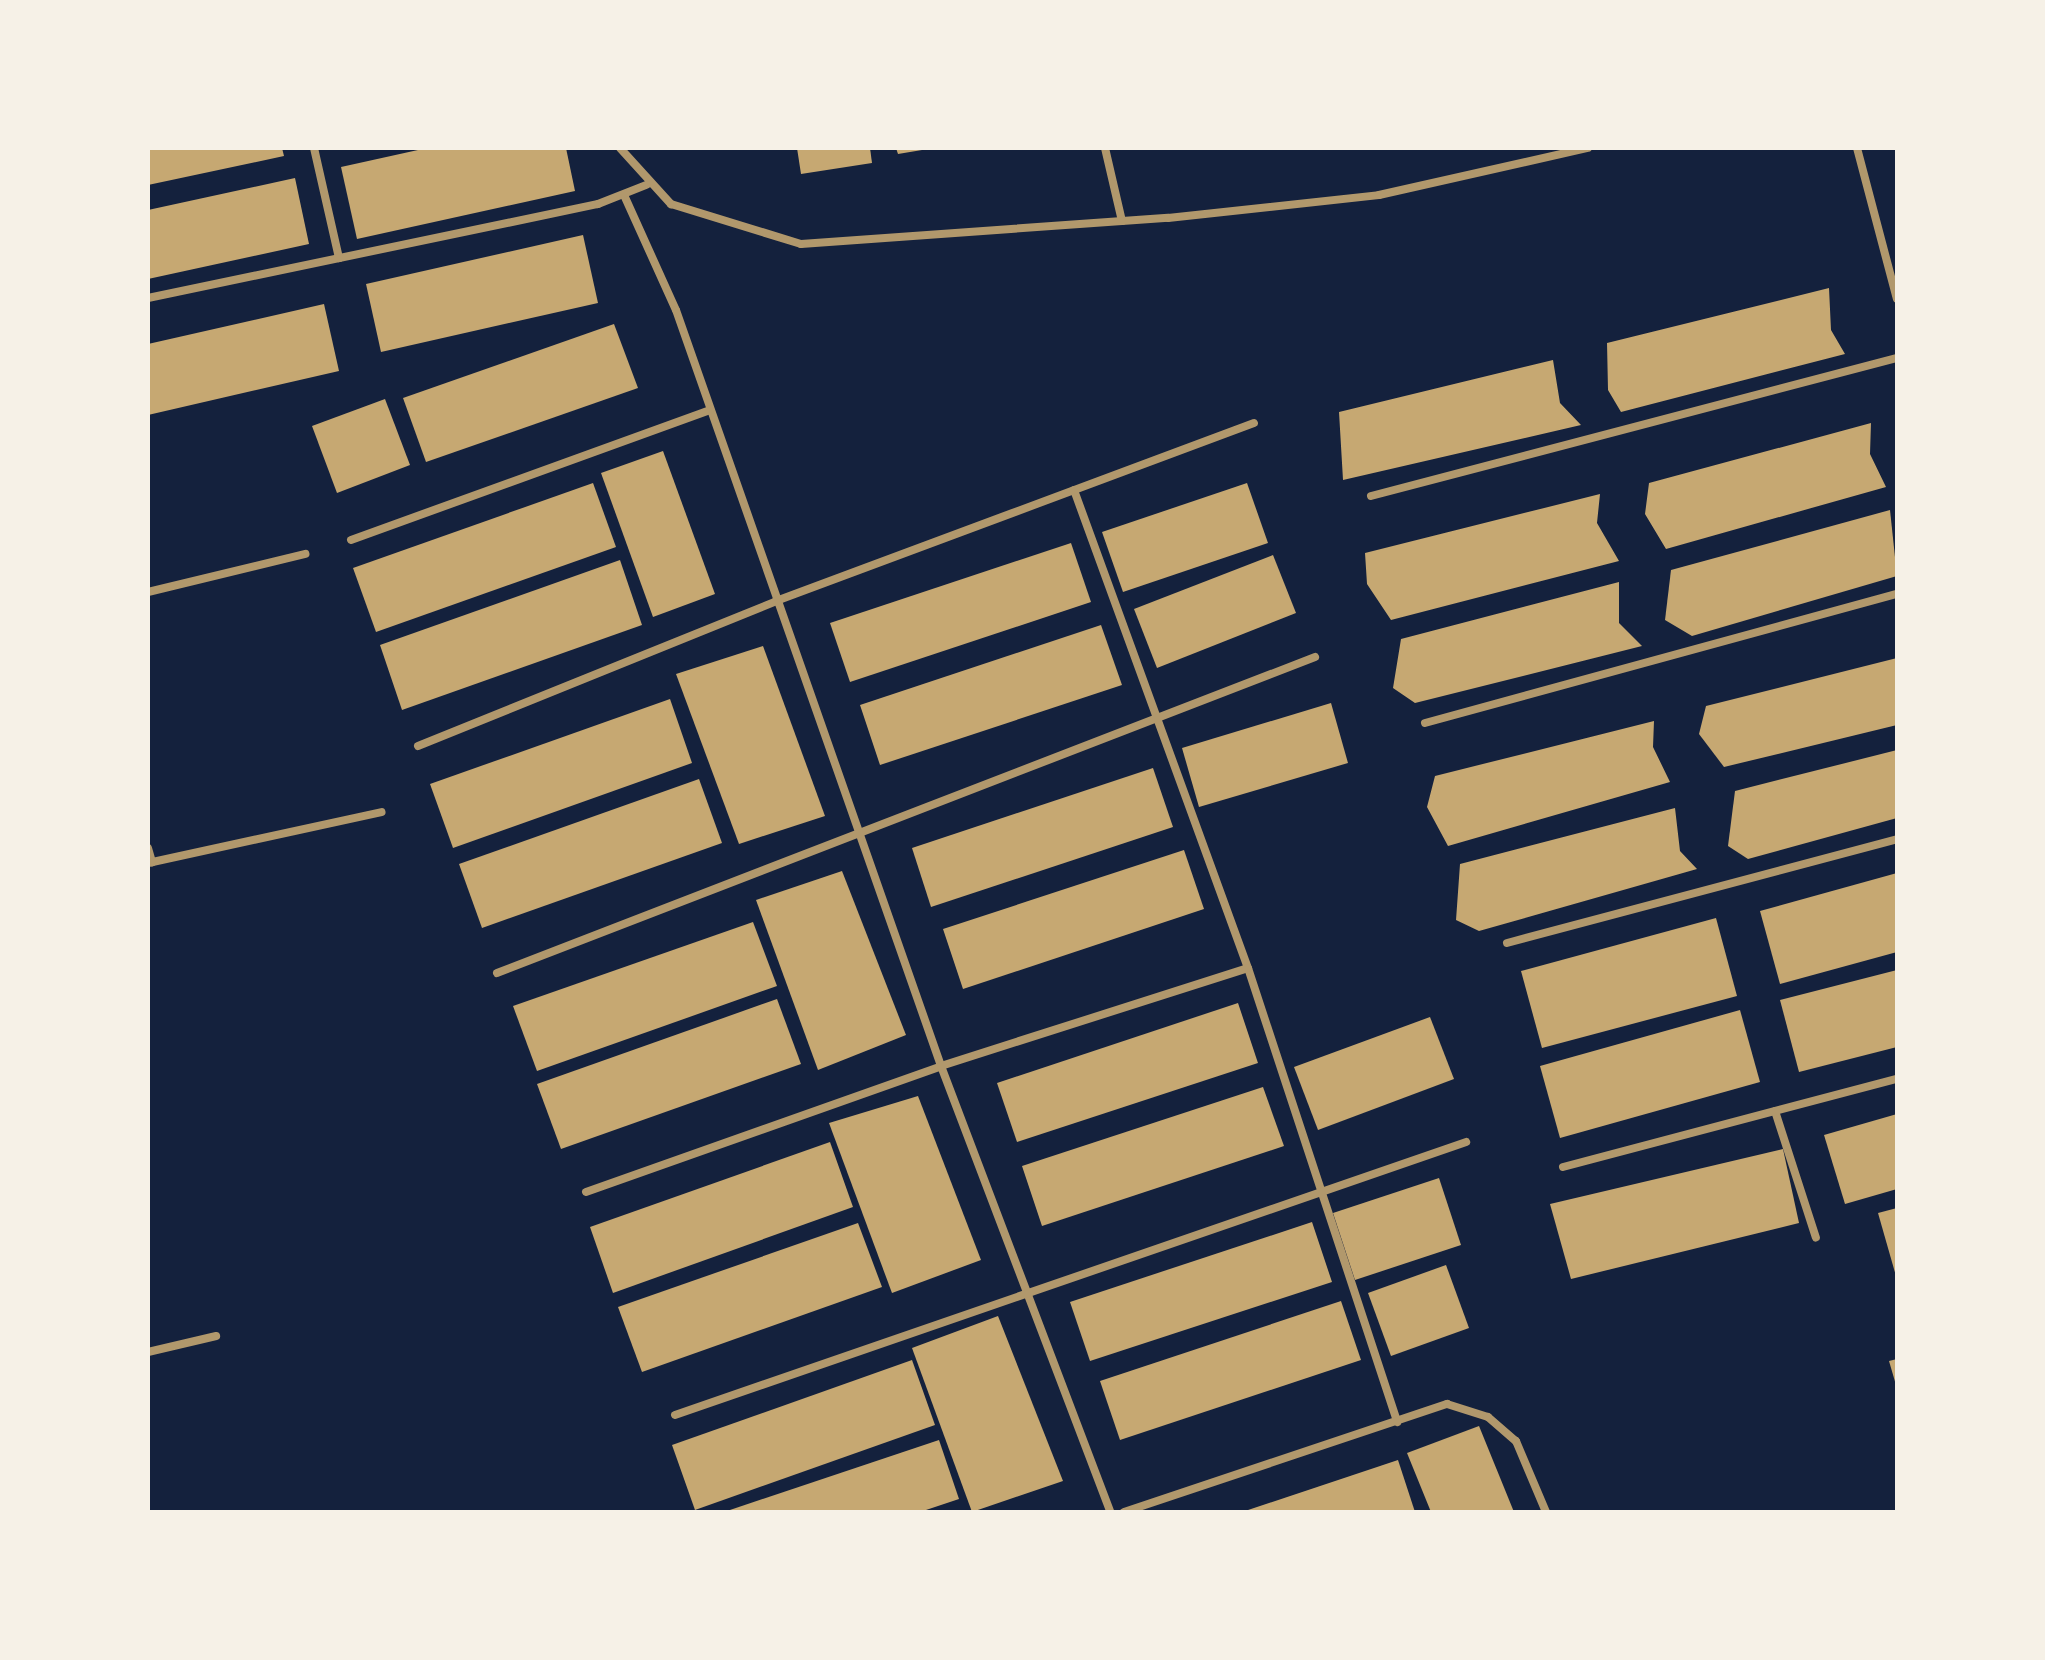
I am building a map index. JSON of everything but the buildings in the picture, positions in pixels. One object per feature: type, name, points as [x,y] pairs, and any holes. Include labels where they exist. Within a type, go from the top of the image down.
[{"type":"street","points":[[314,148],[339,258]]},
{"type":"street","points":[[620,148],[646,185],[671,204],[727,227],[801,244],[1122,221],[1379,195],[1588,148]]},
{"type":"street","points":[[1105,148],[1122,221]]},
{"type":"street","points":[[1857,148],[1897,299]]},
{"type":"street","points":[[148,298],[624,195],[646,185]]},
{"type":"street","points":[[624,195],[676,310],[941,1066],[1110,1512]]},
{"type":"street","points":[[1371,496],[1897,358]]},
{"type":"street","points":[[351,540],[710,410]]},
{"type":"street","points":[[418,746],[776,601],[1254,423]]},
{"type":"street","points":[[1074,490],[1326,1192],[1397,1422]]},
{"type":"street","points":[[148,592],[305,554]]},
{"type":"street","points":[[1425,723],[1897,594]]},
{"type":"street","points":[[497,973],[860,836],[1315,657]]},
{"type":"street","points":[[148,848],[150,862],[381,812]]},
{"type":"street","points":[[1507,943],[1897,839]]},
{"type":"street","points":[[586,1192],[941,1066],[1248,968]]},
{"type":"street","points":[[1563,1167],[1897,1079]]},
{"type":"street","points":[[1775,1111],[1816,1238]]},
{"type":"street","points":[[675,1415],[1026,1297],[1466,1142]]},
{"type":"street","points":[[148,1352],[216,1336]]},
{"type":"street","points":[[1124,1512],[1447,1404],[1488,1417],[1516,1441],[1546,1512]]}]
